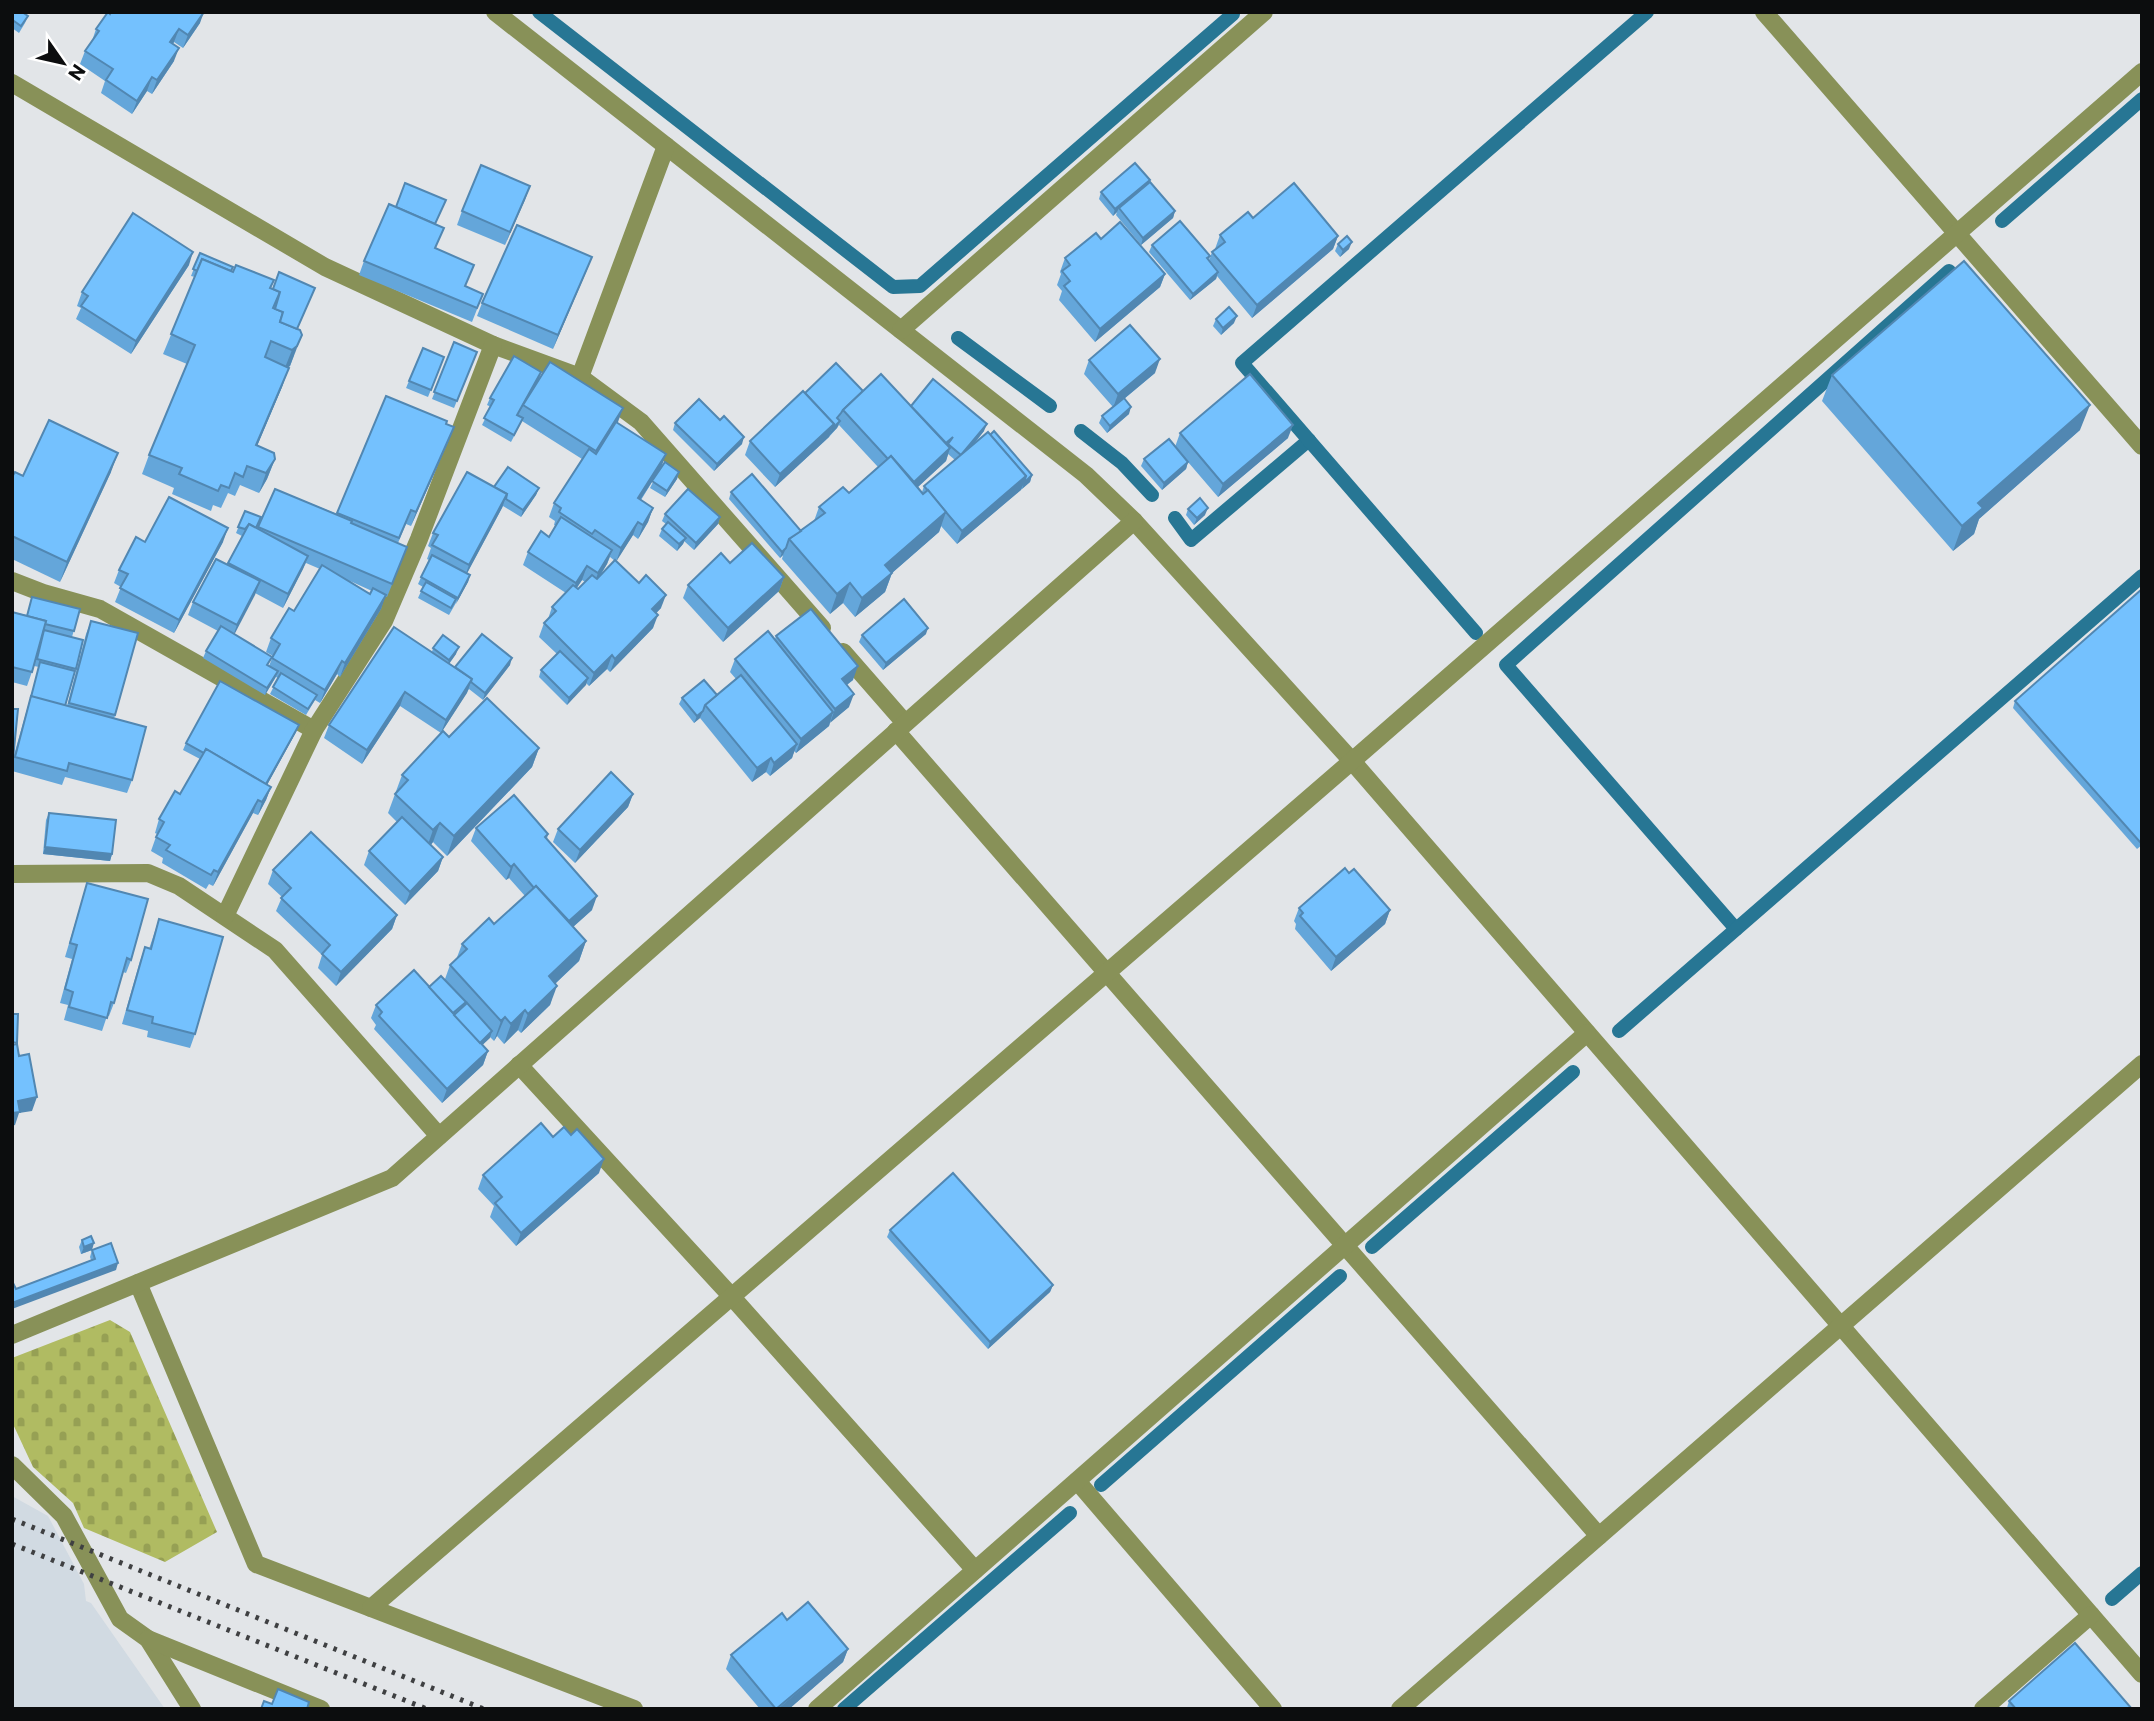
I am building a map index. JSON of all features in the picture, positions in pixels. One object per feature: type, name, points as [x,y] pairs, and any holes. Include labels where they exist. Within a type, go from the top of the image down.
[{"type":"street","points":[[495,12],[1086,475],[1134,521],[1352,761],[2142,1674]]},
{"type":"street","points":[[1763,12],[2142,446]]},
{"type":"street","points":[[901,330],[1259,14]]},
{"type":"street","points":[[371,1608],[1352,761],[2142,72]]},
{"type":"street","points":[[12,83],[325,267],[492,345],[580,377],[641,422],[901,727],[1106,974],[1599,1536]]},
{"type":"street","points":[[580,377],[666,146]]},
{"type":"street","points":[[225,916],[314,730],[384,621],[419,539],[492,345]]},
{"type":"street","points":[[12,1335],[392,1178],[1134,521]]},
{"type":"street","points":[[12,582],[100,608],[314,730]]},
{"type":"street","points":[[12,874],[148,873],[179,886],[275,950],[439,1136]]},
{"type":"street","points":[[817,1709],[1587,1033]]},
{"type":"street","points":[[1400,1709],[2142,1064]]},
{"type":"street","points":[[519,1065],[732,1297],[975,1570]]},
{"type":"street","points":[[138,1283],[256,1564],[634,1709]]},
{"type":"street","points":[[12,1465],[64,1516],[120,1619],[148,1639],[321,1709]]},
{"type":"street","points":[[1077,1480],[1273,1709]]},
{"type":"street","points":[[1983,1709],[2091,1615]]},
{"type":"street","points":[[148,1639],[192,1709]]},
{"type":"shaded area","points":[[12,1496],[48,1516],[84,1584],[86,1601],[91,1603],[165,1709],[12,1709]]},
{"type":"green space","points":[[110,1320],[130,1332],[217,1532],[165,1562],[84,1528],[73,1503],[33,1467],[12,1422],[12,1358]]},
{"type":"building","points":[[12,12],[22,12],[28,16],[21,26],[14,21],[12,23]]},
{"type":"building","points":[[108,12],[204,12],[188,35],[179,29],[170,42],[179,48],[157,80],[152,77],[137,101],[106,80],[113,69],[85,51]]},
{"type":"building","points":[[1135,163],[1150,180],[1115,209],[1101,192]]},
{"type":"building","points":[[481,165],[530,186],[510,232],[462,211]]},
{"type":"building","points":[[1150,182],[1175,211],[1143,238],[1119,208]]},
{"type":"building","points":[[405,183],[446,200],[435,224],[396,207]]},
{"type":"building","points":[[1294,183],[1338,236],[1257,305],[1212,252],[1225,242],[1220,235],[1248,212],[1253,218]]},
{"type":"building","points":[[389,204],[444,228],[435,248],[474,265],[465,286],[483,294],[477,308],[364,261]]},
{"type":"building","points":[[133,213],[193,252],[136,341],[81,306],[88,296],[82,292]]},
{"type":"building","points":[[1180,221],[1210,256],[1207,258],[1218,272],[1193,294],[1152,245]]},
{"type":"building","points":[[1120,222],[1165,274],[1100,329],[1064,286],[1070,281],[1062,271],[1070,265],[1065,258],[1096,233],[1101,239]]},
{"type":"building","points":[[517,225],[592,257],[558,335],[482,303]]},
{"type":"building","points":[[1347,236],[1352,242],[1343,250],[1338,244]]},
{"type":"building","points":[[200,253],[233,267],[231,271],[202,259],[197,271],[193,269]]},
{"type":"building","points":[[202,259],[233,272],[236,265],[274,280],[270,288],[280,292],[273,308],[283,312],[280,322],[300,330],[302,335],[292,350],[271,341],[265,357],[289,368],[256,445],[274,453],[275,459],[266,473],[247,466],[243,477],[235,473],[229,488],[221,485],[218,491],[179,474],[182,468],[149,455],[195,345],[171,334]]},
{"type":"building","points":[[1964,261],[2090,405],[1978,503],[1983,508],[1962,526],[1832,375]]},
{"type":"building","points":[[279,272],[315,288],[297,329],[280,322],[283,312],[275,309],[280,292],[273,289]]},
{"type":"building","points":[[1229,307],[1237,316],[1223,328],[1216,319]]},
{"type":"building","points":[[1130,325],[1160,359],[1118,394],[1089,360]]},
{"type":"building","points":[[454,342],[477,352],[457,401],[434,392]]},
{"type":"building","points":[[423,348],[444,357],[431,390],[409,381]]},
{"type":"building","points":[[514,356],[541,372],[517,415],[523,418],[514,435],[484,418],[494,400],[490,398]]},
{"type":"building","points":[[550,362],[623,408],[596,451],[523,405]]},
{"type":"building","points":[[836,363],[863,391],[843,410],[837,418],[840,421],[832,429],[834,424],[805,393]]},
{"type":"building","points":[[881,374],[950,448],[914,482],[891,456],[888,459],[843,410]]},
{"type":"building","points":[[1250,374],[1293,425],[1223,484],[1180,433]]},
{"type":"building","points":[[933,379],[987,424],[961,455],[948,444],[953,437],[946,443],[911,406]]},
{"type":"building","points":[[803,391],[834,424],[780,474],[750,441]]},
{"type":"building","points":[[386,396],[447,421],[446,424],[454,427],[416,512],[411,510],[399,538],[337,513]]},
{"type":"building","points":[[1124,398],[1131,407],[1110,426],[1102,416]]},
{"type":"building","points":[[699,399],[720,420],[724,416],[744,437],[717,464],[675,423]]},
{"type":"building","points":[[49,420],[118,453],[67,562],[12,536],[12,477],[15,472],[23,476]]},
{"type":"building","points":[[616,422],[666,454],[638,498],[653,508],[643,525],[638,522],[621,548],[595,530],[592,534],[559,512],[561,508],[554,503],[589,449],[596,454]]},
{"type":"building","points":[[994,431],[1032,475],[1024,483],[1026,476],[990,435]]},
{"type":"building","points":[[988,432],[1026,476],[962,531],[924,486]]},
{"type":"building","points":[[1169,439],[1188,462],[1164,483],[1144,459]]},
{"type":"building","points":[[891,456],[923,494],[928,490],[946,512],[885,565],[892,573],[862,598],[850,583],[837,594],[789,539],[825,513],[819,507],[843,487],[849,493]]},
{"type":"building","points":[[665,462],[679,472],[667,491],[652,481]]},
{"type":"building","points":[[508,467],[539,488],[523,510],[506,499],[507,494],[494,487]]},
{"type":"building","points":[[467,472],[507,494],[469,565],[432,545],[438,535],[433,533]]},
{"type":"building","points":[[752,474],[801,531],[789,539],[782,552],[731,492]]},
{"type":"building","points":[[275,489],[407,547],[392,584],[258,527]]},
{"type":"building","points":[[688,489],[720,517],[696,543],[665,514]]},
{"type":"building","points":[[169,497],[228,528],[179,620],[120,588],[128,574],[119,570],[136,537],[145,542]]},
{"type":"building","points":[[1200,498],[1208,508],[1197,518],[1188,509]]},
{"type":"building","points":[[245,511],[261,517],[256,528],[249,524],[245,529],[238,527]]},
{"type":"building","points":[[561,517],[612,550],[598,573],[587,566],[576,583],[528,552],[541,531],[549,537]]},
{"type":"building","points":[[668,522],[686,538],[679,544],[662,529]]},
{"type":"building","points":[[249,524],[308,556],[288,594],[228,563]]},
{"type":"building","points":[[752,543],[784,577],[728,628],[688,585],[721,553],[730,563]]},
{"type":"building","points":[[432,555],[470,575],[458,598],[421,577]]},
{"type":"building","points":[[216,559],[260,581],[237,625],[193,602]]},
{"type":"building","points":[[615,560],[639,583],[646,575],[666,595],[652,609],[658,615],[615,659],[612,655],[594,673],[544,623],[556,611],[552,607],[573,585],[578,589],[592,575],[597,579]]},
{"type":"building","points":[[322,565],[370,594],[373,588],[386,595],[345,663],[342,661],[325,690],[272,658],[280,644],[271,638],[289,608],[294,611]]},
{"type":"building","points":[[426,582],[456,599],[451,608],[421,591]]},
{"type":"building","points":[[2142,589],[2142,841],[2140,842],[2015,701]]},
{"type":"building","points":[[32,597],[80,609],[74,631],[45,624],[46,621],[27,616]]},
{"type":"building","points":[[904,599],[928,628],[886,663],[862,635]]},
{"type":"building","points":[[811,609],[858,666],[842,679],[854,694],[835,709],[776,636]]},
{"type":"building","points":[[12,612],[46,621],[32,672],[12,667]]},
{"type":"building","points":[[91,621],[138,633],[115,715],[69,703]]},
{"type":"building","points":[[221,626],[272,657],[267,665],[278,671],[267,688],[206,651]]},
{"type":"building","points":[[394,627],[472,679],[446,720],[405,692],[367,750],[329,725]]},
{"type":"building","points":[[44,630],[83,640],[76,669],[37,659]]},
{"type":"building","points":[[768,631],[833,712],[801,739],[735,659]]},
{"type":"building","points":[[482,634],[512,658],[485,693],[455,667]]},
{"type":"building","points":[[443,635],[459,647],[449,660],[433,648]]},
{"type":"building","points":[[560,651],[588,678],[569,698],[541,670]]},
{"type":"building","points":[[40,662],[75,671],[65,706],[31,697]]},
{"type":"building","points":[[281,673],[317,695],[308,709],[273,687]]},
{"type":"building","points":[[741,675],[797,744],[774,763],[771,758],[757,768],[705,705]]},
{"type":"building","points":[[704,680],[717,695],[697,716],[682,698]]},
{"type":"building","points":[[220,681],[299,725],[266,784],[206,749],[204,753],[186,743]]},
{"type":"building","points":[[31,696],[146,727],[132,780],[69,763],[67,771],[15,757]]},
{"type":"building","points":[[487,698],[539,748],[454,836],[440,823],[433,830],[395,794],[408,780],[402,775],[443,731],[449,737]]},
{"type":"building","points":[[12,709],[18,709],[12,769]]},
{"type":"building","points":[[206,749],[271,787],[262,802],[258,800],[218,872],[214,870],[211,875],[166,850],[170,845],[156,837],[164,822],[159,819],[175,791],[180,794]]},
{"type":"building","points":[[611,772],[633,794],[580,850],[558,829]]},
{"type":"building","points":[[514,795],[548,834],[545,837],[597,896],[569,921],[536,886],[534,888],[514,864],[511,867],[476,828]]},
{"type":"building","points":[[49,813],[116,820],[112,854],[45,847]]},
{"type":"building","points":[[402,817],[443,857],[410,892],[369,851]]},
{"type":"building","points":[[311,832],[397,915],[341,972],[322,954],[330,945],[281,898],[291,888],[273,870]]},
{"type":"building","points":[[1345,868],[1349,873],[1354,869],[1390,910],[1336,957],[1300,916],[1303,913],[1299,908]]},
{"type":"building","points":[[87,883],[148,899],[131,960],[127,958],[107,1018],[69,1007],[73,992],[65,989],[77,945],[70,943]]},
{"type":"building","points":[[536,886],[586,941],[549,976],[557,986],[528,1014],[525,1010],[511,1024],[505,1017],[501,1021],[450,965],[467,949],[462,944],[489,918],[494,924]]},
{"type":"building","points":[[159,919],[223,937],[195,1034],[152,1023],[153,1017],[127,1010],[145,947],[151,949]]},
{"type":"building","points":[[414,970],[488,1051],[447,1089],[379,1016],[382,1012],[376,1005]]},
{"type":"building","points":[[441,976],[466,1002],[453,1013],[429,987]]},
{"type":"building","points":[[467,1003],[492,1031],[480,1043],[454,1015]]},
{"type":"building","points":[[12,1014],[18,1014],[17,1043],[12,1042]]},
{"type":"building","points":[[17,1044],[19,1056],[29,1054],[37,1097],[18,1101],[20,1112],[12,1113],[12,1045]]},
{"type":"building","points":[[541,1123],[553,1137],[564,1127],[571,1135],[577,1129],[604,1159],[521,1233],[495,1203],[502,1197],[483,1175]]},
{"type":"building","points":[[953,1173],[1053,1285],[990,1342],[890,1230]]},
{"type":"building","points":[[91,1236],[94,1243],[84,1247],[82,1240]]},
{"type":"building","points":[[111,1243],[118,1263],[12,1303],[12,1283],[16,1289],[95,1259],[92,1250]]},
{"type":"building","points":[[808,1602],[848,1649],[776,1709],[731,1655],[782,1613],[787,1620]]},
{"type":"building","points":[[2075,1643],[2132,1709],[2016,1709],[2009,1701]]},
{"type":"building","points":[[278,1689],[309,1702],[307,1709],[261,1709],[264,1701],[272,1704]]},
{"type":"waterway","points":[[539,12],[893,287],[920,286],[1233,14]]},
{"type":"waterway","points":[[1476,633],[1242,363],[1647,12]]},
{"type":"waterway","points":[[2002,221],[2142,99]]},
{"type":"waterway","points":[[1736,929],[1506,665],[1949,271]]},
{"type":"waterway","points":[[958,338],[1050,406]]},
{"type":"waterway","points":[[1081,431],[1122,463],[1152,495]]},
{"type":"waterway","points":[[1175,518],[1191,540],[1309,440]]},
{"type":"waterway","points":[[1619,1031],[2142,576]]},
{"type":"waterway","points":[[1372,1247],[1573,1072]]},
{"type":"waterway","points":[[1101,1485],[1340,1276]]},
{"type":"waterway","points":[[844,1709],[1070,1513]]},
{"type":"waterway","points":[[2112,1599],[2142,1573]]},
{"type":"railway","points":[[12,1519],[484,1709]]},
{"type":"railway","points":[[12,1544],[427,1709]]}]
